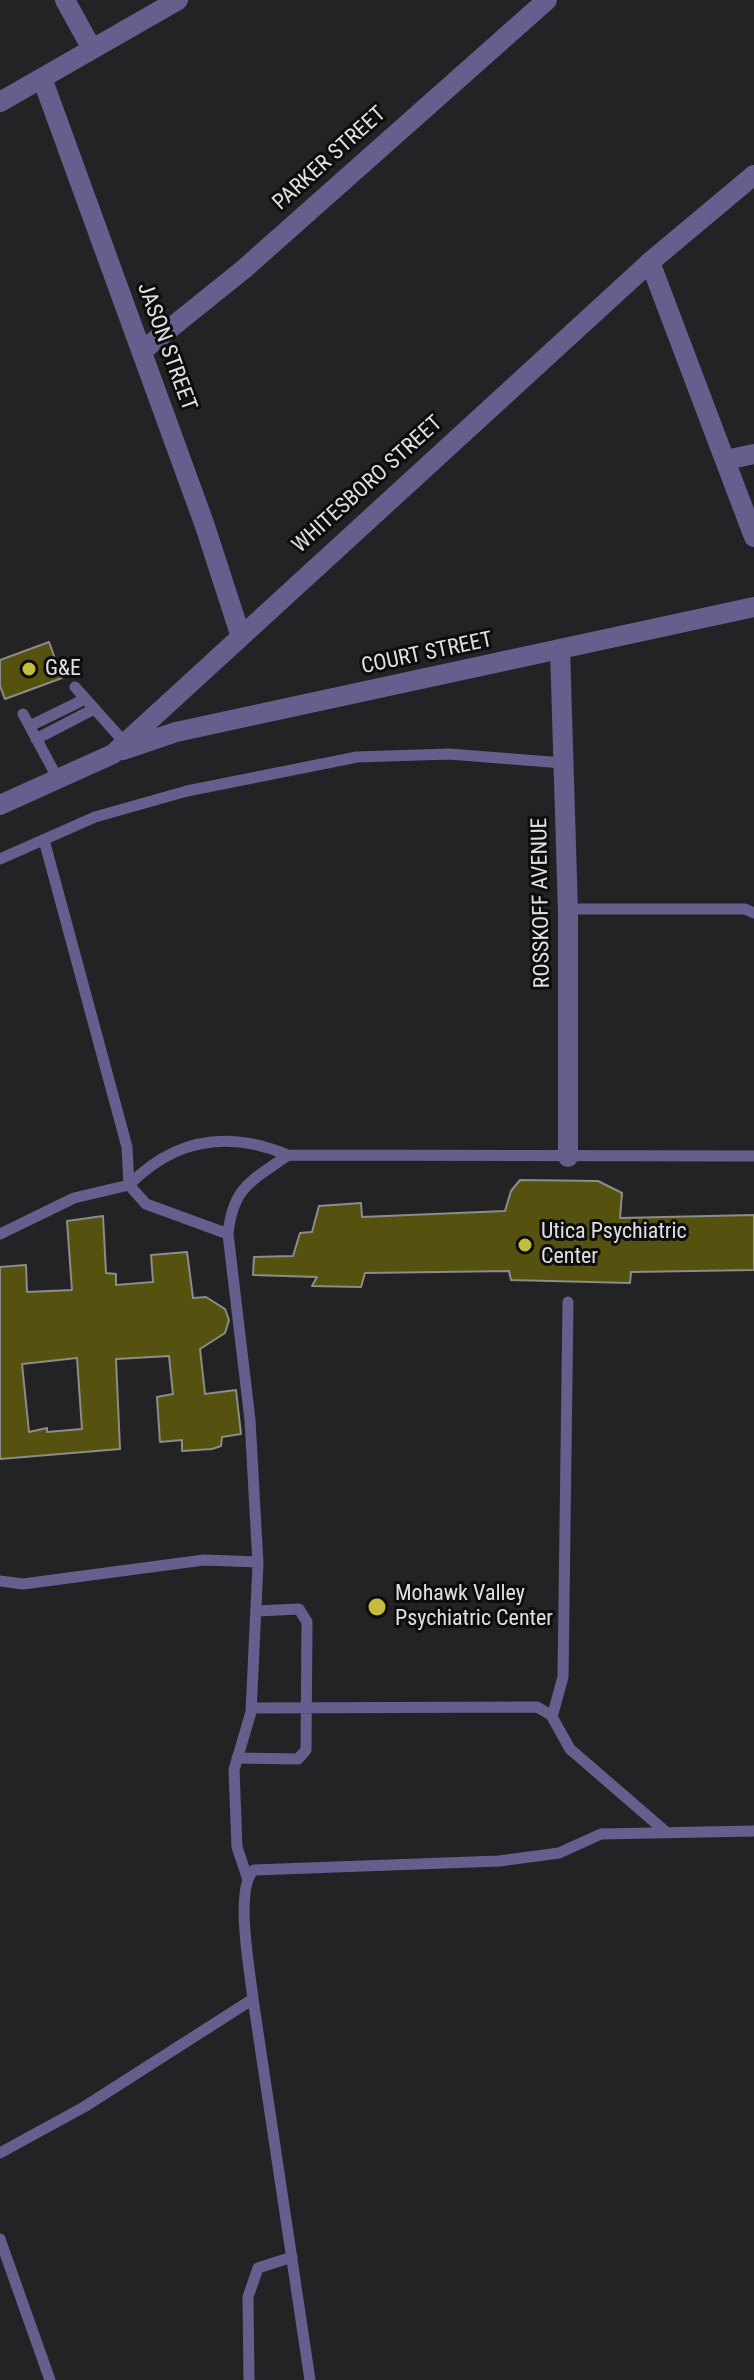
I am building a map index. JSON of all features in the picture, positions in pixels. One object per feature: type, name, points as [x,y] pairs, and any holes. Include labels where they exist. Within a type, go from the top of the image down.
[{"type":"street","points":[[65,0],[92,49]]},
{"type":"street","points":[[0,102],[178,0]]},
{"type":"street","name":"PARKER STREET","points":[[142,351],[244,269],[547,0]]},
{"type":"street","name":"JASON STREET","points":[[42,78],[142,351],[240,634]]},
{"type":"street","name":"WHITESBORO STREET","points":[[0,805],[119,748],[240,634],[650,262],[754,175]]},
{"type":"street","points":[[650,262],[754,537]]},
{"type":"street","points":[[726,460],[754,454]]},
{"type":"street","name":"COURT STREET","points":[[119,748],[176,732],[754,607]]},
{"type":"street","name":"ROSSKOFF AVENUE","points":[[560,649],[568,909],[568,1157]]},
{"type":"lane","points":[[75,687],[94,709],[119,748]]},
{"type":"lane","points":[[30,726],[85,699]]},
{"type":"lane","points":[[36,739],[94,709]]},
{"type":"lane","points":[[23,714],[58,779]]},
{"type":"lane","points":[[0,859],[95,817],[187,791],[357,757],[449,754],[563,763]]},
{"type":"lane","points":[[44,840],[127,1147],[129,1185],[146,1204],[228,1234]]},
{"type":"lane","points":[[568,909],[745,909],[754,913]]},
{"type":"lane","points":[[0,1234],[74,1198],[129,1185],[153,1160],[208,1140],[257,1142],[288,1155],[754,1156]]},
{"type":"lane","points":[[288,1155],[244,1187],[231,1208],[228,1234],[250,1420],[258,1562],[251,1708],[234,1770],[237,1847],[247,1877],[244,1896],[253,1999],[310,2380]]},
{"type":"lane","points":[[552,1717],[563,1677],[568,1302]]},
{"type":"lane","points":[[0,1581],[23,1584],[204,1560],[258,1562]]},
{"type":"lane","points":[[237,1758],[302,1757],[306,1750],[307,1622],[304,1613],[299,1609],[256,1611]]},
{"type":"lane","points":[[251,1708],[537,1707],[552,1717],[570,1749],[666,1832]]},
{"type":"lane","points":[[247,1877],[254,1870],[499,1861],[559,1853],[587,1837],[601,1834],[754,1831]]},
{"type":"lane","points":[[0,2153],[84,2107],[253,1999]]},
{"type":"lane","points":[[0,2239],[50,2380]]},
{"type":"lane","points":[[249,2380],[248,2297],[258,2268],[292,2257]]},
{"type":"building","name":"G&E","points":[[49,642],[62,678],[5,699],[0,686],[0,660]]},
{"type":"building","name":"Utica Psychiatric Center","points":[[520,1180],[598,1181],[622,1193],[620,1218],[754,1215],[754,1270],[631,1272],[630,1283],[511,1280],[509,1271],[365,1273],[361,1287],[312,1286],[317,1277],[253,1275],[254,1257],[293,1256],[300,1233],[312,1232],[319,1206],[361,1203],[362,1217],[505,1211],[511,1191]]},
{"type":"building","points":[[103,1216],[106,1273],[116,1274],[116,1285],[153,1282],[151,1255],[187,1252],[193,1298],[206,1297],[225,1309],[229,1320],[225,1333],[200,1349],[205,1394],[236,1390],[241,1434],[222,1437],[221,1446],[212,1449],[182,1451],[182,1440],[160,1442],[157,1397],[173,1394],[169,1356],[116,1359],[120,1449],[0,1459],[0,1267],[26,1265],[27,1292],[72,1290],[67,1221]],"holes":[[[77,1358],[82,1429],[47,1432],[47,1428],[29,1432],[22,1364]]]},
{"type":"place","name":"G&E","points":[[29,669]]},
{"type":"place","name":"Utica Psychiatric Center","points":[[525,1245]]},
{"type":"place","name":"Mohawk Valley Psychiatric Center","points":[[377,1607]]}]
